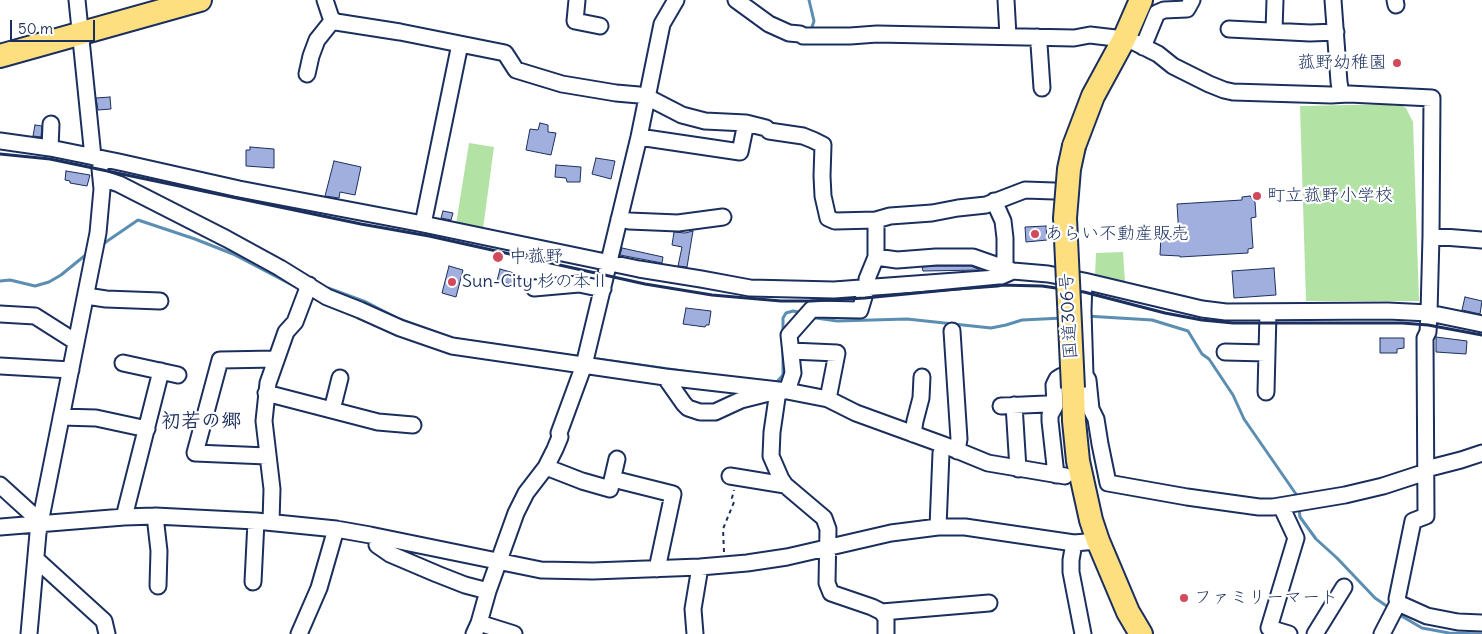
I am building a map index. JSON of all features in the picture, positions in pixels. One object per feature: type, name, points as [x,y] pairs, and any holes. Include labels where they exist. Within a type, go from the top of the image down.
[{"type":"highway","points":[[0,56],[200,0]]},
{"type":"highway","name":"国道306号","points":[[1141,0],[1134,43],[1093,96],[1074,146],[1068,177],[1065,218],[1078,381],[1074,422],[1078,461],[1085,498],[1098,541],[1128,612],[1141,634]]},
{"type":"street","points":[[29,634],[37,560],[37,519],[71,370],[94,258],[102,205],[101,178],[96,157],[77,0]]},
{"type":"street","points":[[325,0],[331,18],[336,22],[400,32],[504,53],[516,70],[562,84],[647,97],[682,115],[705,121],[746,123],[766,128],[769,131],[803,136],[823,145],[823,196],[828,218],[835,221],[876,220],[890,216],[932,213],[981,206],[1025,190],[1054,191]]},
{"type":"street","points":[[577,0],[575,20],[600,26]]},
{"type":"street","points":[[514,634],[477,628],[488,591],[519,506],[526,493],[546,467],[560,437],[559,433],[585,360],[638,137],[662,24],[676,0]]},
{"type":"street","points":[[736,0],[769,24],[789,34],[800,34],[803,36],[877,34],[1074,38],[1090,35],[1134,43],[1158,54],[1173,66],[1208,84],[1233,92],[1432,98],[1430,313],[1428,332],[1425,338],[1426,516],[1413,521],[1395,609],[1382,634]]},
{"type":"street","points":[[1006,0],[1008,36]]},
{"type":"street","points":[[1134,43],[1157,13],[1164,10],[1188,10],[1192,0]]},
{"type":"street","points":[[1274,31],[1275,0]]},
{"type":"street","points":[[1333,0],[1341,94]]},
{"type":"street","points":[[307,74],[317,40],[333,20]]},
{"type":"street","points":[[1229,29],[1336,32]]},
{"type":"street","points":[[1037,37],[1042,88]]},
{"type":"street","points":[[423,224],[460,44]]},
{"type":"street","points":[[638,137],[740,152],[746,123]]},
{"type":"street","points":[[50,148],[51,124]]},
{"type":"street","points":[[4,139],[640,269],[702,278],[750,288],[834,290],[997,278],[1009,270]]},
{"type":"street","points":[[101,178],[119,184],[227,239],[327,297],[400,328],[452,346],[585,360],[665,377],[782,391],[828,399],[856,413],[988,463],[1018,469],[1060,475],[1050,416],[1055,406],[1054,385],[1057,379],[1062,376],[1078,381],[1088,380],[1091,410],[1096,419],[1108,483],[1259,507],[1293,504],[1383,486],[1426,470],[1482,453]]},
{"type":"street","points":[[994,201],[1004,221],[1009,270]]},
{"type":"street","points":[[619,219],[629,222],[678,223],[723,216]]},
{"type":"street","points":[[876,220],[876,257],[867,279],[868,287],[860,310],[807,315],[789,334],[793,373],[782,391],[772,432],[771,456],[780,479],[785,485],[824,518],[828,529],[829,548],[827,583],[832,593],[882,612],[886,618],[886,634]]},
{"type":"street","points":[[1431,236],[1482,240]]},
{"type":"street","points":[[876,257],[897,260],[973,257],[1009,270],[1048,274],[1202,309],[1226,312],[1388,311],[1430,313],[1482,324]]},
{"type":"street","points":[[1078,381],[1084,281]]},
{"type":"street","points":[[534,288],[579,284],[603,289]]},
{"type":"street","points":[[253,582],[263,521],[272,488],[264,421],[266,393],[286,332],[295,322],[309,285]]},
{"type":"street","points":[[86,296],[106,299],[160,301]]},
{"type":"street","points":[[1266,392],[1268,313]]},
{"type":"street","points":[[0,314],[34,316],[76,342]]},
{"type":"street","points":[[938,527],[941,453],[950,448],[959,439],[952,331]]},
{"type":"street","points":[[791,351],[837,354],[828,399]]},
{"type":"street","points":[[1225,352],[1268,353]]},
{"type":"street","points":[[267,456],[195,452],[220,360],[276,359]]},
{"type":"street","points":[[123,363],[178,375]]},
{"type":"street","points":[[0,366],[71,370]]},
{"type":"street","points":[[124,517],[161,371]]},
{"type":"street","points":[[665,377],[688,408],[700,412],[715,412],[742,400],[782,391]]},
{"type":"street","points":[[913,434],[921,398],[922,377]]},
{"type":"street","points":[[332,410],[340,378]]},
{"type":"street","points":[[266,393],[378,422],[413,425]]},
{"type":"street","points":[[1018,469],[1008,405],[1046,404]]},
{"type":"street","points":[[61,417],[96,418],[147,429]]},
{"type":"street","points":[[546,467],[610,490],[617,459]]},
{"type":"street","points":[[730,476],[785,485]]},
{"type":"street","points":[[613,478],[673,494],[657,569]]},
{"type":"street","points":[[0,485],[37,519]]},
{"type":"street","points":[[1288,634],[1268,628],[1296,538],[1293,504]]},
{"type":"street","points":[[0,527],[37,519],[156,516],[263,521],[336,529],[541,570],[593,572],[747,563],[787,557],[891,533],[938,527],[984,529],[1074,543],[1098,541]]},
{"type":"street","points":[[156,516],[158,586]]},
{"type":"street","points":[[299,634],[319,588],[336,529]]},
{"type":"street","points":[[1074,543],[1071,560],[1072,572],[1083,634]]},
{"type":"street","points":[[377,545],[390,554],[437,574],[464,585],[488,591]]},
{"type":"street","points":[[37,560],[104,621],[107,634]]},
{"type":"street","points":[[695,634],[694,609],[700,567]]},
{"type":"street","points":[[1315,634],[1344,588]]},
{"type":"street","points":[[882,612],[989,603]]},
{"type":"street","points":[[1395,609],[1458,622],[1482,623]]},
{"type":"path","points":[[725,557],[723,529],[734,502]]},
{"type":"green space","points":[[1399,104],[1406,108],[1413,122],[1419,301],[1306,301],[1300,106]]},
{"type":"green space","points":[[469,143],[494,147],[483,229],[456,224]]},
{"type":"green space","points":[[1123,252],[1125,282],[1095,276],[1096,253]]},
{"type":"building","points":[[110,97],[111,109],[98,110],[96,98]]},
{"type":"building","points":[[540,123],[548,125],[548,132],[556,133],[551,155],[526,150],[530,129],[538,130]]},
{"type":"building","points":[[35,125],[42,126],[41,137],[33,136]]},
{"type":"building","points":[[250,147],[274,149],[274,168],[246,166],[246,150],[250,150]]},
{"type":"building","points":[[596,158],[615,161],[611,179],[592,174]]},
{"type":"building","points":[[334,161],[361,167],[355,195],[340,192],[339,198],[325,196]]},
{"type":"building","points":[[556,165],[581,167],[580,182],[567,182],[566,178],[555,177]]},
{"type":"building","points":[[66,171],[90,175],[87,186],[70,183],[70,181],[65,180]]},
{"type":"building","points":[[1250,196],[1255,202],[1256,217],[1251,218],[1253,248],[1248,249],[1248,253],[1180,257],[1160,255],[1161,236],[1179,237],[1177,204],[1242,200],[1242,197]]},
{"type":"building","points":[[443,211],[453,213],[451,220],[441,218]]},
{"type":"building","points":[[1046,226],[1047,240],[1026,242],[1025,227]]},
{"type":"building","points":[[693,231],[687,267],[678,266],[682,247],[672,245],[674,232],[685,233]]},
{"type":"building","points":[[622,248],[663,257],[662,263],[620,255]]},
{"type":"building","name":"Sun-City 杉の本Ⅱ","points":[[449,266],[463,270],[456,297],[442,293]]},
{"type":"building","points":[[971,266],[980,270],[923,271],[922,267]]},
{"type":"building","points":[[1274,268],[1276,295],[1234,298],[1232,271]]},
{"type":"building","points":[[500,269],[514,273],[511,284],[497,281]]},
{"type":"building","points":[[1465,297],[1482,301],[1480,314],[1462,310]]},
{"type":"building","points":[[686,308],[711,311],[709,325],[705,327],[683,324]]},
{"type":"building","points":[[1436,337],[1467,341],[1466,354],[1436,352]]},
{"type":"building","points":[[1380,338],[1404,338],[1404,348],[1397,349],[1397,353],[1380,353]]},
{"type":"waterway","points":[[809,0],[814,21],[812,27]]},
{"type":"waterway","points":[[100,246],[138,220],[233,254],[296,287]]},
{"type":"waterway","points":[[0,281],[10,280],[35,286],[49,282],[61,275],[88,253]]},
{"type":"waterway","points":[[328,288],[366,302],[399,319],[438,333]]},
{"type":"waterway","points":[[773,383],[775,384],[783,375],[783,318],[786,313],[793,311],[803,313]]},
{"type":"waterway","points":[[811,316],[837,321],[907,319],[991,328],[1022,320],[1063,318]]},
{"type":"waterway","points":[[1086,316],[1152,320],[1188,331],[1202,354],[1209,359],[1233,395],[1244,419],[1298,497]]},
{"type":"waterway","points":[[456,339],[581,357]]},
{"type":"waterway","points":[[590,358],[690,372]]},
{"type":"waterway","points":[[1299,508],[1300,517],[1316,539],[1375,598],[1391,609]]},
{"type":"waterway","points":[[1398,614],[1422,628],[1449,633],[1481,634]]},
{"type":"railway","points":[[0,154],[50,159],[361,224],[429,236],[645,284],[712,295],[781,301],[811,301],[865,298],[999,285],[1042,286],[1084,292],[1165,313],[1202,320],[1233,323],[1402,323],[1428,325],[1482,335]]},
{"type":"place","name":"菰野幼稚園","points":[[1397,63]]},
{"type":"place","name":"町立菰野小学校","points":[[1257,196]]},
{"type":"place","name":"あらい不動産販売","points":[[1035,234]]},
{"type":"place","name":"中菰野","points":[[498,257]]},
{"type":"place","name":"Sun-City 杉の本Ⅱ","points":[[452,282]]},
{"type":"place","name":"ファミリーマート","points":[[1184,598]]},
{"type":"district","name":"初若の郷","points":[[201,421]]}]
